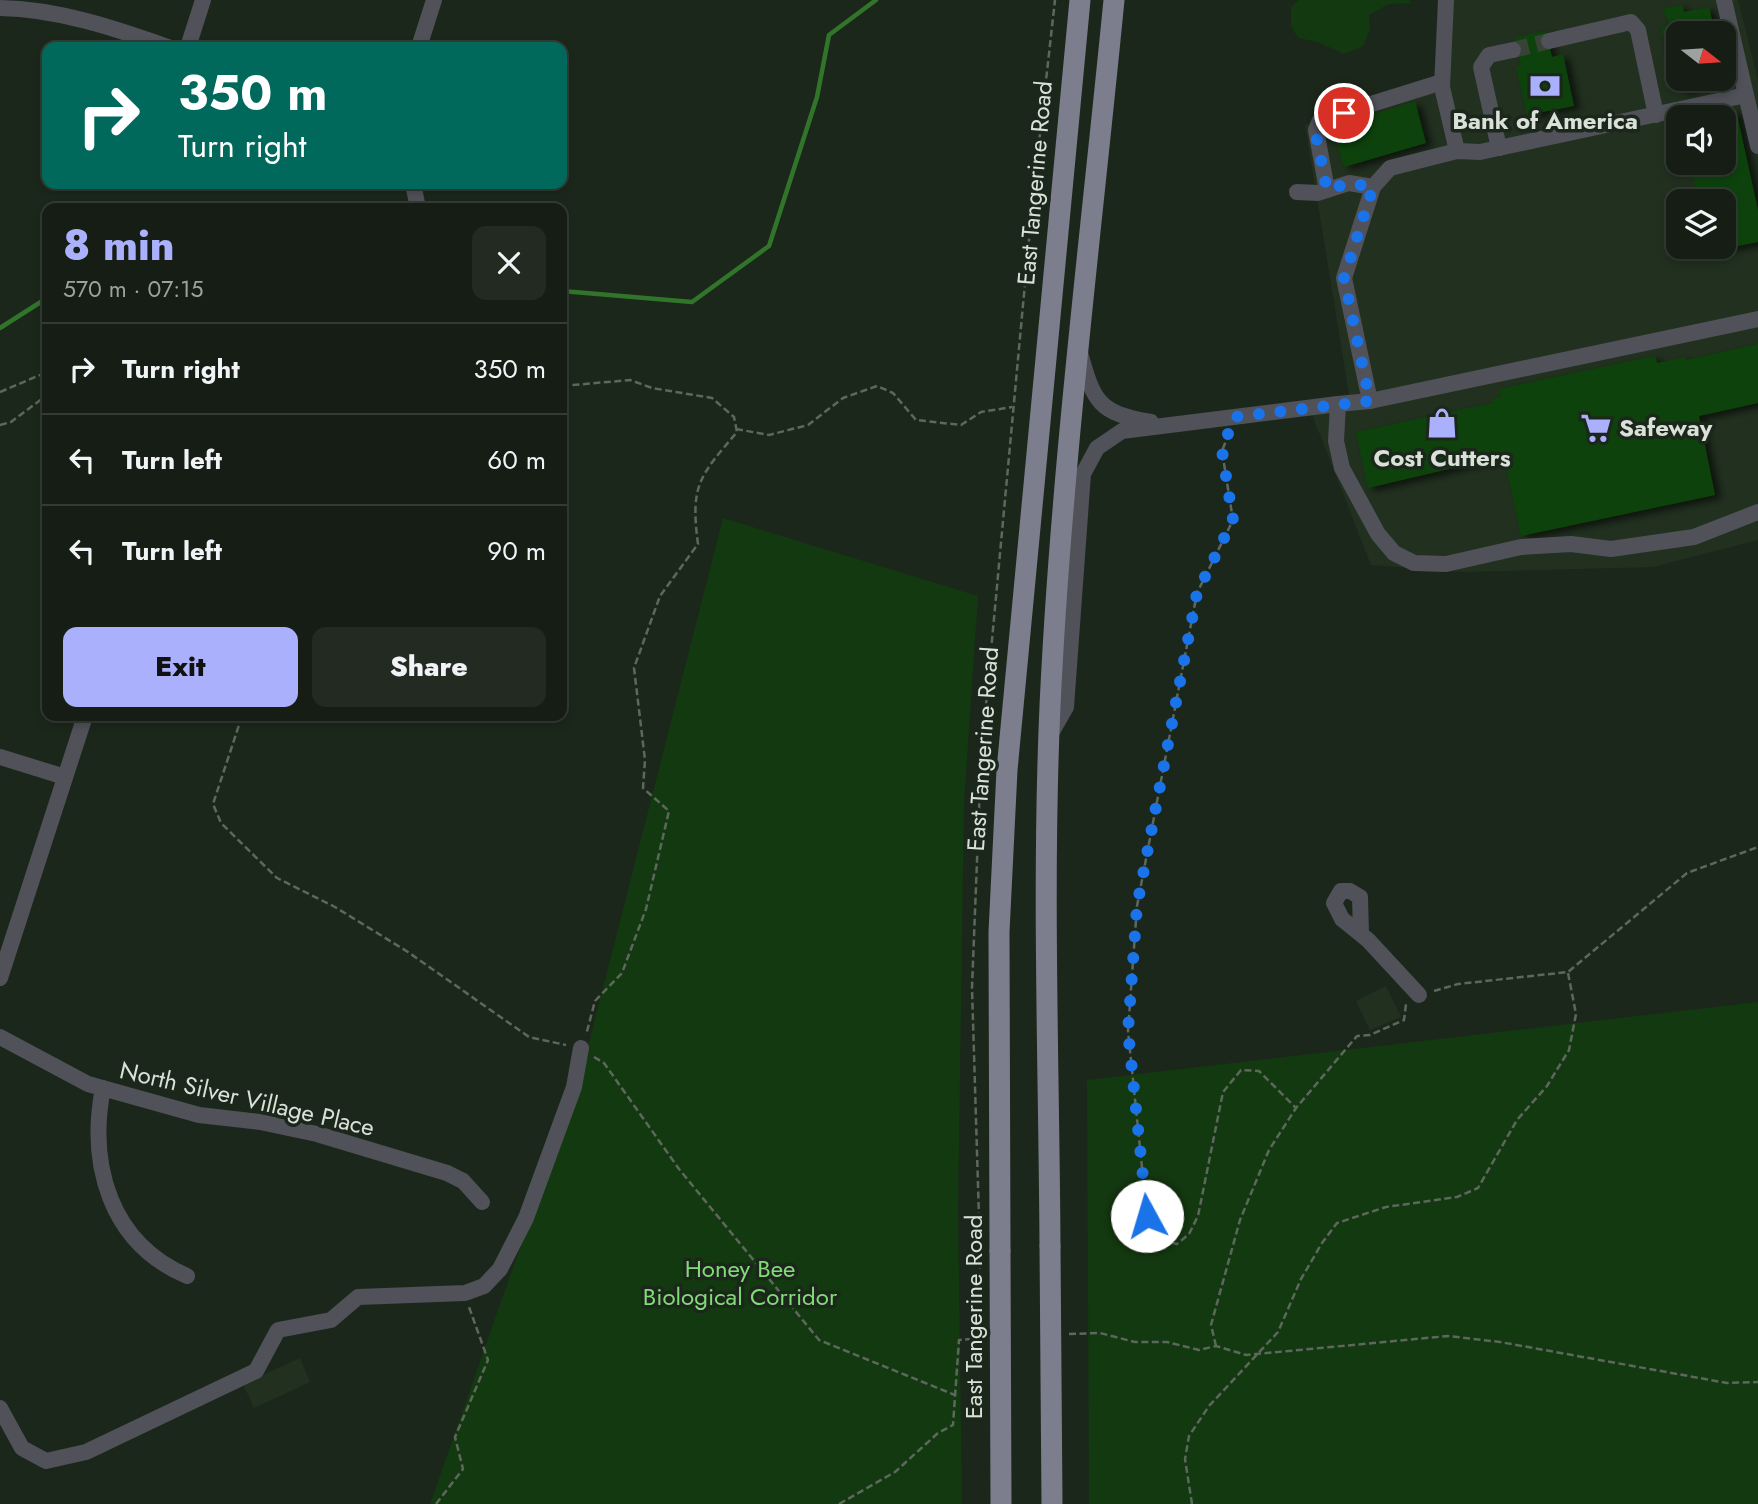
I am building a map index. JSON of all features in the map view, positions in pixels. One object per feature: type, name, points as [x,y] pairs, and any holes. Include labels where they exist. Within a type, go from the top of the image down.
[{"type":"main road","name":"East Tangerine Road","points":[[1001,1504],[990,1251],[1006,784],[1080,0]]},
{"type":"main road","points":[[1052,1504],[1049,735],[1057,590],[1114,0]]},
{"type":"street","points":[[190,42],[204,0]]},
{"type":"street","points":[[421,42],[434,0]]},
{"type":"street","points":[[1446,0],[1442,82],[1457,151]]},
{"type":"street","points":[[1724,0],[1758,146]]},
{"type":"street","points":[[0,8],[34,9],[82,19],[153,42]]},
{"type":"street","points":[[1549,41],[1631,22],[1638,30],[1656,115]]},
{"type":"street","points":[[1499,148],[1481,66],[1489,55],[1513,50]]},
{"type":"street","points":[[1327,190],[1315,130],[1320,120],[1442,82]]},
{"type":"street","points":[[1370,401],[1344,278],[1373,187],[1390,168],[1457,151],[1480,152],[1746,95]]},
{"type":"street","points":[[1297,192],[1318,193],[1349,183],[1373,187]]},
{"type":"street","points":[[1049,735],[1066,707],[1083,474],[1097,448],[1122,431],[1370,401],[1758,319]]},
{"type":"street","points":[[1079,351],[1091,392],[1115,416],[1168,425]]},
{"type":"street","points":[[1338,404],[1336,441],[1342,468],[1378,534],[1394,554],[1414,563],[1446,564],[1521,547],[1571,544],[1611,549],[1694,537],[1758,512]]},
{"type":"street","points":[[0,978],[83,721]]},
{"type":"street","points":[[0,757],[65,777]]},
{"type":"street","points":[[1361,934],[1419,995]]},
{"type":"street","name":"North Silver Village Place","points":[[0,1037],[61,1072],[103,1088],[199,1115],[260,1122],[330,1138],[447,1173],[463,1181],[482,1202]]},
{"type":"street","points":[[0,1408],[22,1448],[46,1461],[86,1452],[257,1371],[278,1330],[331,1320],[358,1297],[465,1293],[484,1286],[500,1269],[526,1218],[574,1087],[582,1048]]},
{"type":"street","points":[[103,1088],[96,1123],[98,1158],[108,1193],[122,1222],[148,1255],[162,1266],[187,1276]]},
{"type":"path","points":[[990,1251],[972,988],[975,855],[986,694],[1055,0]]},
{"type":"path","points":[[0,392],[42,374]]},
{"type":"path","points":[[567,386],[630,380],[652,388],[712,398],[734,417],[737,432],[702,474],[694,508],[698,544],[660,596],[634,668],[645,760],[643,788],[669,811],[646,909],[622,973],[595,1001],[582,1048]]},
{"type":"path","points":[[736,429],[769,435],[808,425],[843,398],[877,386],[893,393],[916,420],[961,425],[981,412],[1013,407]]},
{"type":"path","points":[[0,425],[11,422],[42,399]]},
{"type":"path","points":[[1234,417],[1222,451],[1233,520],[1197,593],[1137,906],[1128,1031],[1147,1216],[1160,1240],[1177,1244],[1189,1234],[1198,1216],[1223,1092],[1241,1070],[1259,1072],[1296,1108]]},
{"type":"path","points":[[240,721],[213,804],[221,823],[277,878],[335,907],[408,952],[529,1037],[582,1048],[604,1063],[679,1169],[819,1340],[955,1395]]},
{"type":"path","points":[[1216,1346],[1211,1325],[1240,1220],[1269,1150],[1296,1108],[1357,1036],[1370,1035],[1404,1020],[1406,999],[1419,995],[1458,984],[1568,972],[1687,873],[1758,847]]},
{"type":"path","points":[[1192,1504],[1185,1459],[1189,1436],[1209,1406],[1278,1332],[1301,1279],[1322,1243],[1338,1223],[1386,1207],[1457,1197],[1478,1188],[1517,1120],[1547,1086],[1569,1050],[1576,1014],[1568,972]]},
{"type":"path","points":[[436,1504],[463,1469],[455,1437],[488,1360],[465,1293]]},
{"type":"path","points":[[1061,1335],[1100,1333],[1135,1342],[1167,1342],[1199,1350],[1216,1346],[1246,1355],[1448,1336],[1500,1342],[1727,1383],[1758,1382]]},
{"type":"path","points":[[839,1504],[895,1472],[938,1433],[953,1425],[959,1339],[985,1338]]},
{"type":"shaded area","points":[[1446,0],[1738,0],[1758,80],[1758,540],[1653,567],[1464,572],[1371,565],[1311,412],[1349,394],[1305,125],[1433,90]]},
{"type":"shaded area","points":[[1386,986],[1401,1017],[1370,1030],[1356,1001]]},
{"type":"shaded area","points":[[300,1358],[310,1382],[254,1408],[243,1384]]},
{"type":"green space","points":[[1299,0],[1409,0],[1412,3],[1389,4],[1369,15],[1370,30],[1363,46],[1344,54],[1318,42],[1298,38],[1291,26],[1291,7]]},
{"type":"green space","name":"Honey Bee Biological Corridor","points":[[723,518],[978,596],[964,803],[958,1208],[962,1504],[430,1504],[581,1074]]},
{"type":"green space","points":[[1758,1002],[1758,1504],[1089,1504],[1087,1080]]},
{"type":"building","points":[[1682,5],[1684,12],[1709,7],[1712,21],[1668,21],[1663,9]]},
{"type":"building","points":[[1666,26],[1666,51],[1661,28]]},
{"type":"building","points":[[1546,31],[1552,57],[1563,54],[1574,106],[1527,115],[1516,67],[1521,65],[1515,37]]},
{"type":"building","points":[[1415,101],[1426,143],[1344,167],[1332,128]]},
{"type":"building","points":[[1736,110],[1758,210],[1758,242],[1736,246],[1736,189],[1695,189],[1693,175],[1736,175]]},
{"type":"building","points":[[1758,344],[1758,403],[1699,416],[1715,495],[1521,536],[1504,456],[1368,488],[1356,432],[1493,403],[1492,399],[1501,397],[1499,389],[1655,356],[1657,363],[1686,357],[1686,360]]},
{"type":"waterway","points":[[567,291],[692,302],[769,246],[817,97],[829,35],[876,0]]},
{"type":"waterway","points":[[0,328],[42,301]]},
{"type":"tunnel","points":[[1513,50],[1549,41]]},
{"type":"place","name":"Bank of America","points":[[1545,86]]},
{"type":"place","name":"Cost Cutters","points":[[1442,423]]},
{"type":"place","name":"Safeway","points":[[1596,428]]},
{"type":"route","points":[[1147,1216],[1128,1031],[1137,906],[1197,593],[1233,520],[1222,451],[1234,417],[1370,401],[1344,278],[1373,187],[1349,183],[1327,190],[1315,130],[1320,120],[1344,113]]}]
